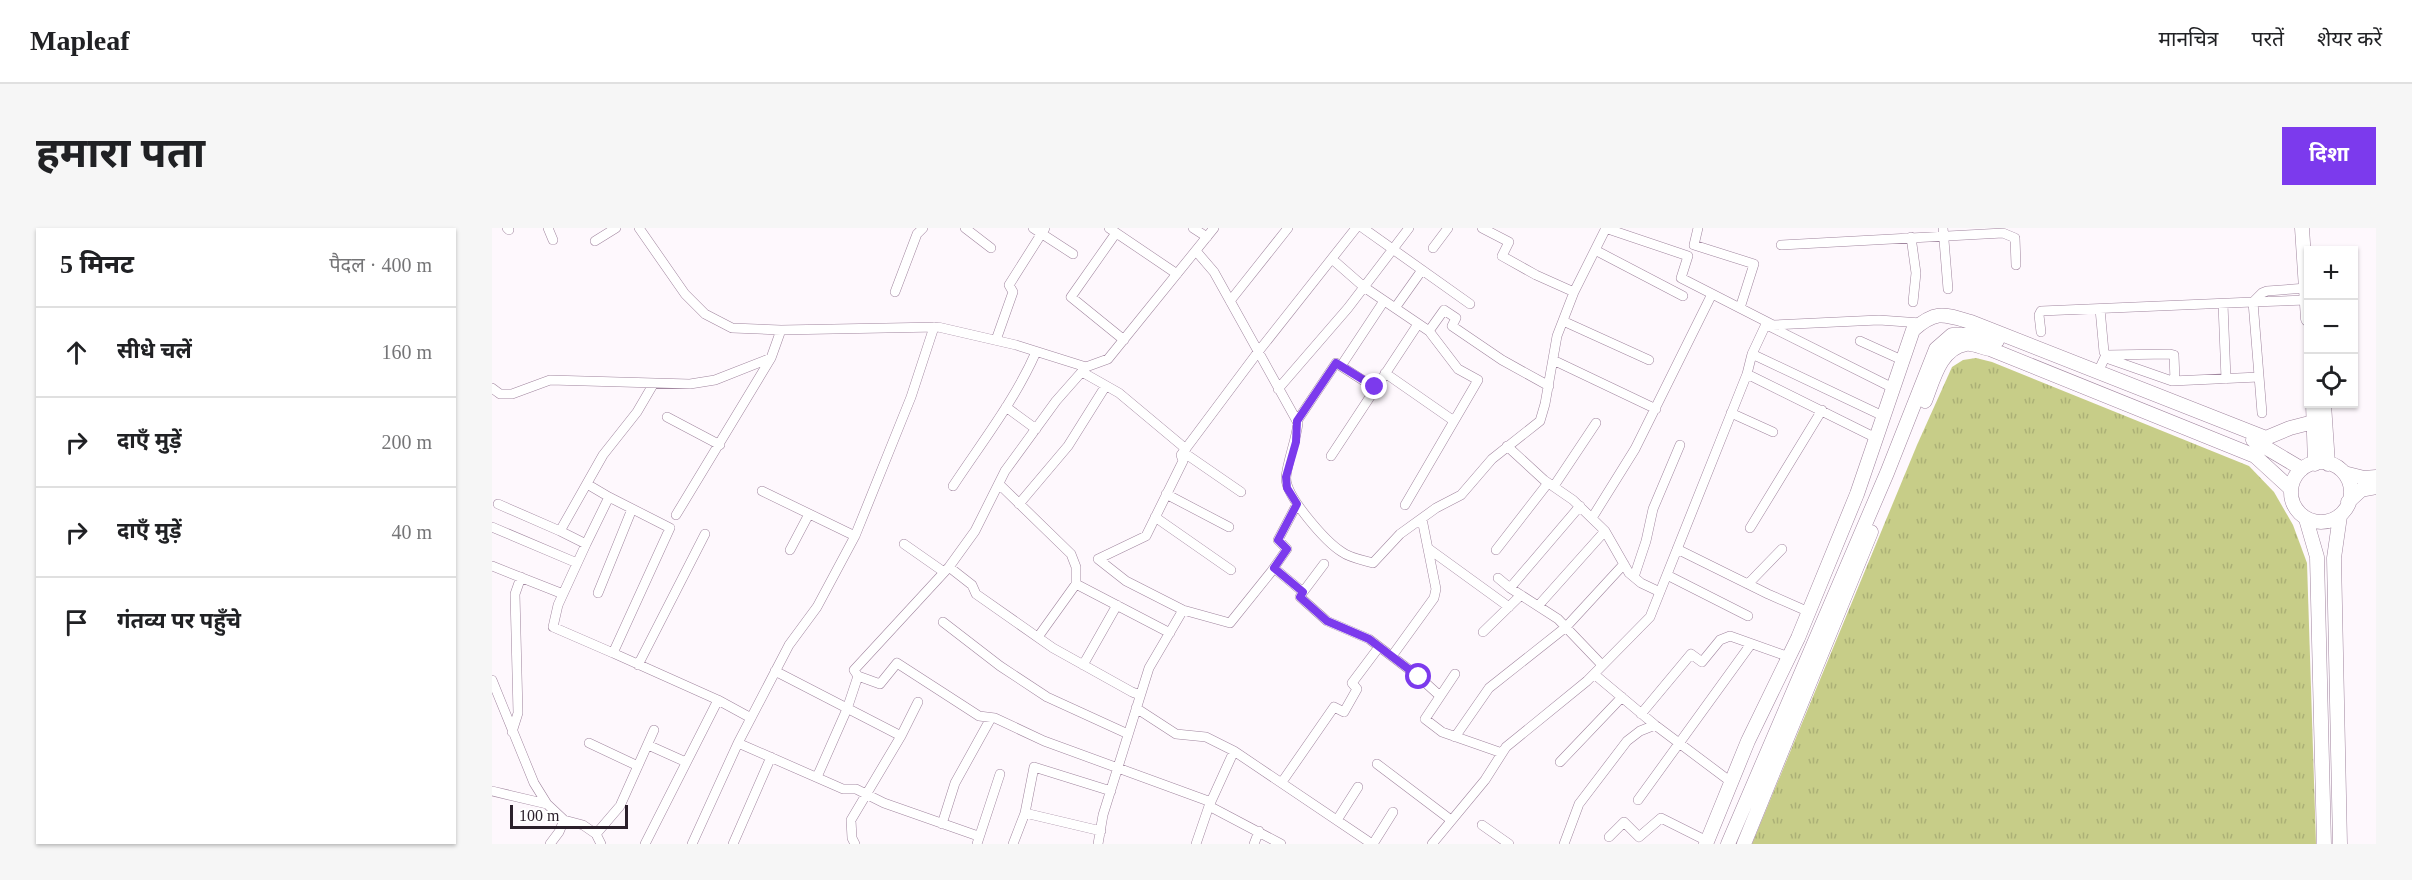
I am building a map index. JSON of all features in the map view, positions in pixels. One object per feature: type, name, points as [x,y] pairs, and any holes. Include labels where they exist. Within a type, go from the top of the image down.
[{"type":"street","points":[[548,228],[553,240]]},
{"type":"street","points":[[595,241],[616,228]]},
{"type":"street","points":[[639,228],[685,294],[705,314],[732,328],[781,330],[934,327],[996,340],[1036,352],[1084,370],[1105,387],[1119,393],[1185,451],[1241,492]]},
{"type":"street","points":[[895,292],[917,234],[922,228]]},
{"type":"street","points":[[965,228],[992,248]]},
{"type":"street","points":[[1193,228],[1207,237]]},
{"type":"street","points":[[1215,228],[1108,359],[1084,370],[1005,471],[975,531],[946,569],[854,670],[858,676],[880,684],[897,663],[979,716],[991,718],[1044,741],[1210,804],[1281,844]]},
{"type":"street","points":[[1230,301],[1288,228]]},
{"type":"street","points":[[1297,504],[1278,540],[1287,549],[1230,622],[1183,610],[1126,581],[1098,559],[1146,536],[1183,461],[1181,455],[1258,352],[1356,228]]},
{"type":"street","points":[[1363,228],[1470,303],[1452,326],[1502,360],[1548,386]]},
{"type":"street","points":[[1278,389],[1364,287],[1409,228]]},
{"type":"street","points":[[1482,228],[1509,242],[1502,256],[1574,292]]},
{"type":"street","points":[[1375,387],[1336,363],[1297,421],[1296,442],[1286,477],[1287,488],[1297,504],[1328,542],[1344,554],[1373,563],[1400,534],[1436,508],[1461,495],[1492,459],[1540,421],[1557,336],[1574,292],[1605,228],[1688,256],[1681,278],[1769,322],[1879,320],[1921,323]]},
{"type":"street","points":[[1698,228],[1694,245],[1754,264],[1740,308]]},
{"type":"street","points":[[2302,228],[2304,254]]},
{"type":"street","points":[[2311,228],[2313,246]]},
{"type":"street","points":[[996,340],[1013,291],[1009,285],[1040,230],[1073,254]]},
{"type":"street","points":[[1124,340],[1071,297],[1113,230],[1177,274]]},
{"type":"street","points":[[1433,248],[1443,230]]},
{"type":"street","points":[[1944,232],[1948,288]]},
{"type":"street","points":[[1781,245],[1911,237],[1944,232],[2003,233],[2015,238],[2016,265]]},
{"type":"street","points":[[1911,237],[1916,273],[1913,302]]},
{"type":"street","points":[[1595,250],[1683,296]]},
{"type":"street","points":[[1196,251],[1214,272],[1297,421]]},
{"type":"street","points":[[1332,259],[1364,287],[1429,332],[1458,369],[1478,380],[1405,505]]},
{"type":"street","points":[[1395,308],[1422,270]]},
{"type":"street","points":[[1429,332],[1456,293]]},
{"type":"street","points":[[1592,518],[1635,449],[1712,294]]},
{"type":"street","points":[[2041,332],[2039,315],[2041,311],[2223,304],[2304,294]]},
{"type":"street","points":[[1341,366],[1384,301]]},
{"type":"street","points":[[2253,302],[2262,413]]},
{"type":"street","points":[[2223,304],[2226,378]]},
{"type":"street","points":[[2098,372],[2106,355],[2100,309]]},
{"type":"street","points":[[1444,310],[1456,318]]},
{"type":"street","points":[[1609,837],[1624,822],[1637,841],[1661,818],[1706,843],[1748,741],[1789,657],[1857,494],[1913,330],[1927,318],[1945,315],[1971,322],[2266,438],[2290,428],[2320,421]]},
{"type":"street","points":[[1563,321],[1649,360]]},
{"type":"street","points":[[1445,844],[1434,841],[1485,780],[1506,747],[1594,674],[1650,617],[1747,374],[1752,354],[1769,322]]},
{"type":"street","points":[[1769,322],[1771,327],[1893,388]]},
{"type":"street","points":[[1331,456],[1418,324]]},
{"type":"street","points":[[692,844],[738,743],[775,671],[789,645],[817,607],[855,536],[911,397],[934,327]]},
{"type":"street","points":[[676,515],[771,358],[781,330]]},
{"type":"street","points":[[1728,844],[1887,473],[1936,349],[1952,335],[1975,335],[2021,350],[2315,466],[2364,478],[2376,477]]},
{"type":"street","points":[[1860,341],[1902,360]]},
{"type":"street","points":[[1744,844],[1942,359],[1952,350],[1967,344],[1990,349],[2255,456],[2291,489]]},
{"type":"street","points":[[953,486],[1006,407],[1027,373],[1036,352]]},
{"type":"street","points":[[1752,354],[1883,416]]},
{"type":"street","points":[[2106,355],[2145,373],[2175,381],[2259,377]]},
{"type":"street","points":[[2106,355],[2174,355],[2175,381]]},
{"type":"street","points":[[492,388],[500,394],[512,394],[550,380],[690,384],[715,380],[771,358]]},
{"type":"street","points":[[1553,360],[1656,409]]},
{"type":"street","points":[[1385,373],[1454,421]]},
{"type":"street","points":[[1747,374],[1876,438]]},
{"type":"street","points":[[560,531],[603,454],[637,412],[654,383]]},
{"type":"street","points":[[1019,504],[1068,446],[1105,387]]},
{"type":"street","points":[[1006,407],[1036,429]]},
{"type":"street","points":[[2315,408],[2320,421]]},
{"type":"street","points":[[2315,466],[2323,408]]},
{"type":"street","points":[[1750,528],[1822,410]]},
{"type":"street","points":[[1731,413],[1773,432]]},
{"type":"street","points":[[667,417],[720,445]]},
{"type":"street","points":[[1496,550],[1551,484],[1596,423]]},
{"type":"street","points":[[1634,577],[1646,541],[1653,509],[1680,445]]},
{"type":"street","points":[[1507,446],[1580,506],[1605,531],[1634,577],[1660,592]]},
{"type":"street","points":[[2315,466],[2295,477],[2291,489],[2292,501],[2297,511],[2306,519],[2327,522],[2340,516]]},
{"type":"street","points":[[2340,844],[2334,558],[2340,516],[2351,496],[2349,482],[2344,473]]},
{"type":"street","points":[[587,484],[670,528],[613,653]]},
{"type":"street","points":[[999,484],[1071,554],[1076,567],[1076,584],[1038,637]]},
{"type":"street","points":[[2348,502],[2361,490],[2376,488]]},
{"type":"street","points":[[762,491],[855,536]]},
{"type":"street","points":[[1166,494],[1229,527]]},
{"type":"street","points":[[609,497],[563,594],[553,620],[553,627],[718,700],[751,718]]},
{"type":"street","points":[[498,504],[586,544]]},
{"type":"street","points":[[1510,588],[1580,506]]},
{"type":"street","points":[[598,593],[632,509]]},
{"type":"street","points":[[790,550],[809,514]]},
{"type":"street","points":[[1155,517],[1231,570]]},
{"type":"street","points":[[1392,656],[1434,598],[1436,589],[1422,519]]},
{"type":"street","points":[[2306,519],[2317,557],[2324,844]]},
{"type":"street","points":[[492,527],[577,563]]},
{"type":"street","points":[[1538,606],[1605,531]]},
{"type":"street","points":[[638,665],[705,534]]},
{"type":"street","points":[[904,544],[972,585],[976,594],[1038,637],[1083,665],[1140,695]]},
{"type":"street","points":[[1429,549],[1509,607]]},
{"type":"street","points":[[1677,549],[1748,584],[1811,606],[1829,607]]},
{"type":"street","points":[[1748,584],[1782,549]]},
{"type":"street","points":[[1324,564],[1300,597],[1327,621],[1369,639],[1440,696]]},
{"type":"street","points":[[1455,736],[1489,688],[1566,627],[1624,564]]},
{"type":"street","points":[[492,566],[563,594]]},
{"type":"street","points":[[1274,568],[1303,592]]},
{"type":"street","points":[[1667,575],[1748,616]]},
{"type":"street","points":[[512,732],[518,713],[515,594],[521,577]]},
{"type":"street","points":[[1498,578],[1558,619],[1602,665]]},
{"type":"street","points":[[1076,584],[1170,633]]},
{"type":"street","points":[[1483,632],[1521,595]]},
{"type":"street","points":[[1083,665],[1117,605]]},
{"type":"street","points":[[1098,844],[1111,791],[1149,668],[1183,610]]},
{"type":"street","points":[[944,622],[1000,666],[1047,697],[1128,734]]},
{"type":"street","points":[[1641,714],[1691,654],[1702,662],[1720,640],[1730,636],[1789,657]]},
{"type":"street","points":[[1638,800],[1681,744],[1751,644]]},
{"type":"street","points":[[1282,782],[1334,707],[1344,712],[1357,689],[1352,683],[1379,647]]},
{"type":"street","points":[[775,671],[902,736]]},
{"type":"street","points":[[1594,674],[1641,714],[1731,782]]},
{"type":"street","points":[[1455,675],[1425,719],[1442,732],[1502,753]]},
{"type":"street","points":[[817,777],[847,709],[858,676]]},
{"type":"street","points":[[492,680],[534,783],[547,804],[564,820],[583,825],[596,834],[601,844]]},
{"type":"street","points":[[1560,762],[1622,698]]},
{"type":"street","points":[[645,844],[718,700]]},
{"type":"street","points":[[855,844],[852,838],[851,820],[902,736],[918,702]]},
{"type":"street","points":[[1136,708],[1176,734],[1206,737],[1234,751],[1373,844],[1393,812]]},
{"type":"street","points":[[942,824],[955,783],[991,718]]},
{"type":"street","points":[[1564,844],[1579,804],[1627,741],[1640,731],[1655,725]]},
{"type":"street","points":[[596,834],[620,806],[654,730]]},
{"type":"street","points":[[589,743],[638,766]]},
{"type":"street","points":[[738,743],[843,789],[856,789],[884,803],[942,824],[977,840],[1000,774]]},
{"type":"street","points":[[648,745],[686,762]]},
{"type":"street","points":[[1196,844],[1210,804],[1234,751]]},
{"type":"street","points":[[733,844],[771,757]]},
{"type":"street","points":[[1377,765],[1451,820]]},
{"type":"street","points":[[1013,844],[1024,813],[1034,767],[1111,791]]},
{"type":"street","points":[[1337,820],[1358,787]]},
{"type":"street","points":[[492,791],[547,804]]},
{"type":"street","points":[[1024,813],[1101,831]]},
{"type":"street","points":[[550,844],[564,820]]},
{"type":"street","points":[[1482,825],[1509,844]]},
{"type":"street","points":[[1254,844],[1259,831]]},
{"type":"green space","points":[[1976,358],[1992,362],[2249,466],[2274,492],[2293,525],[2307,563],[2316,844],[1752,844],[1917,445],[1952,367],[1963,360]]},
{"type":"route","points":[[1375,387],[1336,363],[1297,421],[1296,442],[1286,477],[1287,488],[1297,504],[1278,540],[1287,549],[1274,568],[1303,592],[1300,597],[1327,621],[1369,639],[1419,677]]}]
